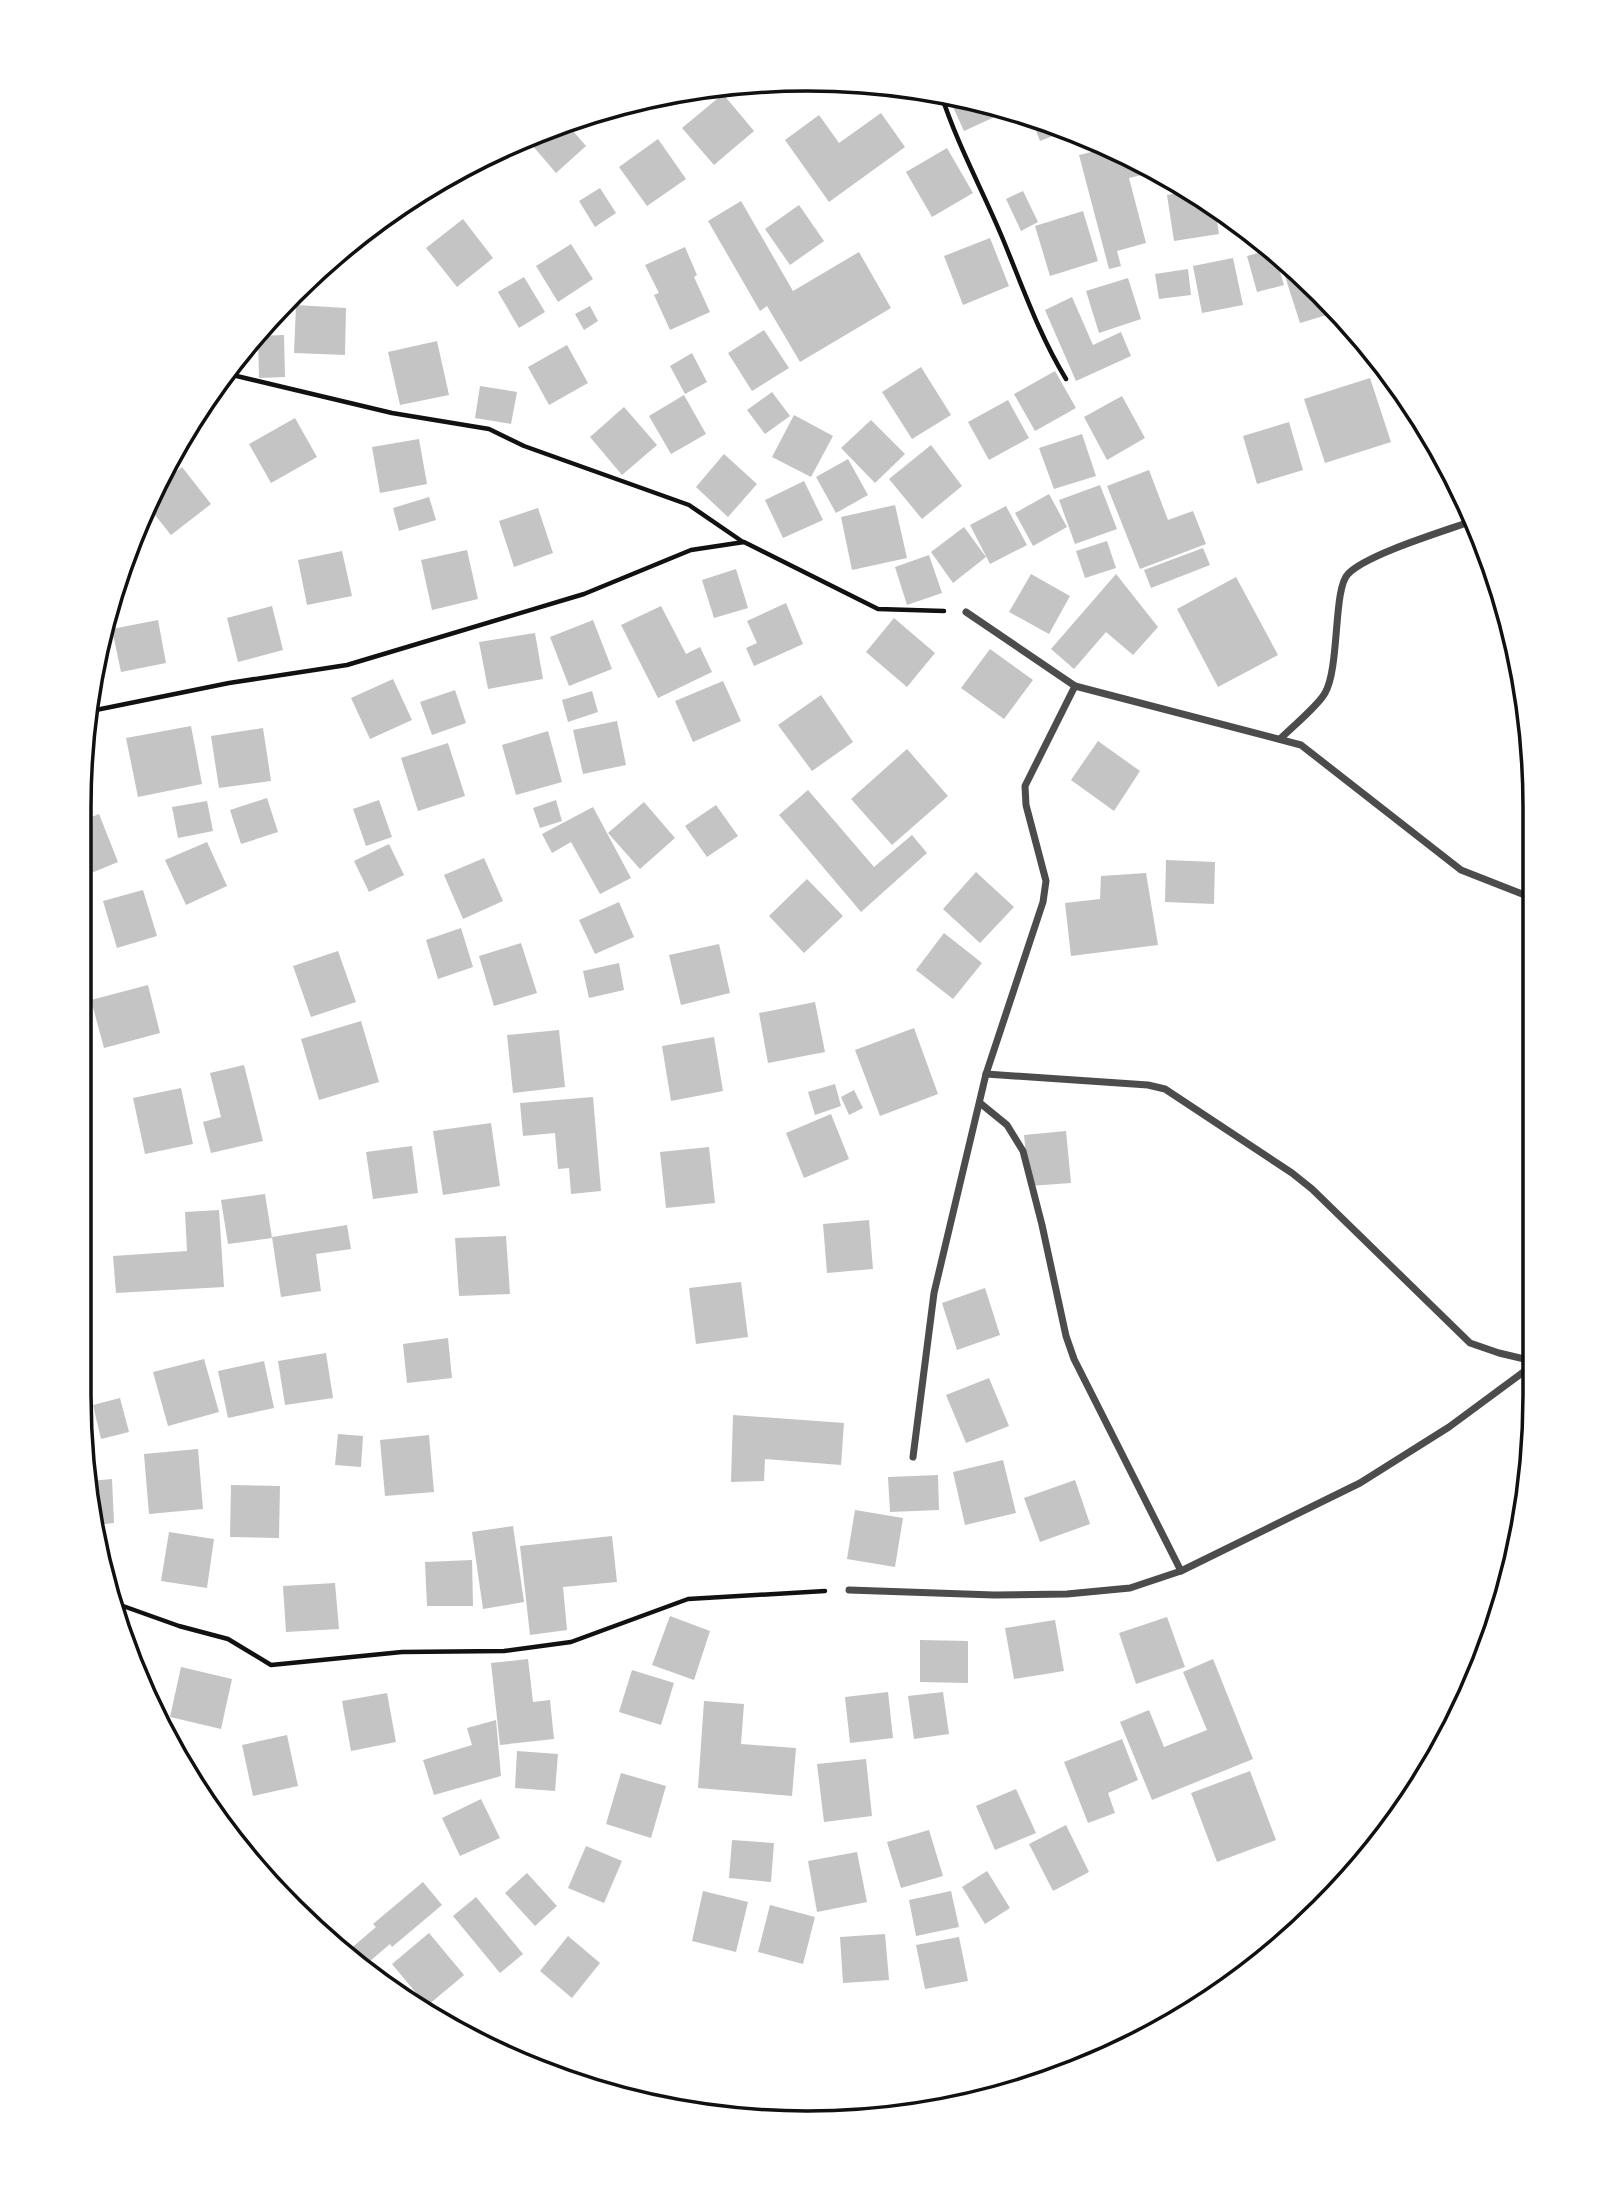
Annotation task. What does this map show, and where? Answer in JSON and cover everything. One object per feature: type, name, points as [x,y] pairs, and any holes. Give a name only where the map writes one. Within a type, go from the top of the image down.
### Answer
[{"type":"street","points":[[1280,739],[1325,694],[1333,671],[1345,576],[1362,562],[1464,524]]},
{"type":"street","points":[[967,612],[1075,686],[1301,745],[1461,870],[1523,894]]},
{"type":"street","points":[[913,1457],[934,1293],[986,1074],[1043,902],[1046,881],[1026,805],[1025,786],[1075,686]]},
{"type":"street","points":[[986,1074],[1165,1088],[1312,1189],[1470,1343],[1523,1360]]},
{"type":"street","points":[[980,1103],[1007,1125],[1023,1151],[1066,1336],[1074,1359],[1181,1571]]},
{"type":"street","points":[[849,1590],[994,1595],[1068,1594],[1130,1588],[1181,1571],[1360,1483],[1449,1427],[1523,1371]]},
{"type":"path","points":[[944,105],[953,131],[1001,234],[1052,356],[1066,379]]},
{"type":"path","points":[[236,376],[392,413],[489,429],[524,446],[690,505],[744,542],[878,609],[967,612]]},
{"type":"path","points":[[98,710],[229,683],[347,665],[584,594],[691,551],[744,542]]},
{"type":"path","points":[[123,1606],[179,1626],[228,1639],[271,1665],[402,1652],[505,1651],[571,1642],[688,1599],[849,1590]]},
{"type":"building","points":[[720,96],[725,96],[754,131],[714,165],[682,128]]},
{"type":"building","points":[[953,106],[996,116],[964,131]]},
{"type":"building","points":[[881,113],[905,147],[829,202],[785,140],[819,115],[839,143]]},
{"type":"building","points":[[1035,128],[1054,136],[1040,141]]},
{"type":"building","points":[[573,131],[586,146],[556,173],[533,146]]},
{"type":"building","points":[[658,139],[686,179],[647,206],[619,167]]},
{"type":"building","points":[[947,148],[973,193],[932,217],[906,172]]},
{"type":"building","points":[[1093,152],[1142,175],[1129,178],[1146,243],[1117,251],[1121,266],[1109,269],[1079,155]]},
{"type":"building","points":[[600,188],[616,213],[595,227],[579,201]]},
{"type":"building","points":[[1023,191],[1038,222],[1021,231],[1006,199]]},
{"type":"building","points":[[1176,194],[1217,220],[1219,234],[1174,241],[1167,195]]},
{"type":"building","points":[[741,201],[793,291],[859,252],[891,308],[800,362],[767,306],[760,311],[708,221]]},
{"type":"building","points":[[799,205],[824,241],[790,265],[765,229]]},
{"type":"building","points":[[1083,211],[1098,261],[1050,276],[1035,226]]},
{"type":"building","points":[[463,219],[493,258],[457,287],[426,248]]},
{"type":"building","points":[[990,238],[1009,286],[963,305],[944,256]]},
{"type":"building","points":[[571,244],[593,279],[558,302],[536,266]]},
{"type":"building","points":[[685,247],[697,275],[694,277],[710,312],[670,330],[654,295],[659,293],[645,265]]},
{"type":"building","points":[[1259,253],[1279,269],[1284,285],[1257,292],[1247,256]]},
{"type":"building","points":[[1233,258],[1243,305],[1202,313],[1193,266]]},
{"type":"building","points":[[1188,269],[1191,295],[1159,299],[1155,274]]},
{"type":"building","points":[[1284,274],[1326,315],[1300,323]]},
{"type":"building","points":[[524,277],[545,312],[519,328],[498,292]]},
{"type":"building","points":[[1128,278],[1141,319],[1099,333],[1086,291]]},
{"type":"building","points":[[1072,297],[1093,345],[1121,332],[1131,356],[1076,381],[1045,310]]},
{"type":"building","points":[[297,305],[346,308],[345,355],[294,353]]},
{"type":"building","points":[[590,306],[598,321],[584,330],[575,314]]},
{"type":"building","points":[[764,330],[789,368],[752,391],[728,353]]},
{"type":"building","points":[[284,335],[285,377],[259,378],[258,348],[269,336]]},
{"type":"building","points":[[437,341],[449,395],[400,405],[388,352]]},
{"type":"building","points":[[567,345],[588,383],[549,405],[528,367]]},
{"type":"building","points":[[692,353],[707,382],[685,394],[670,366]]},
{"type":"building","points":[[921,367],[951,415],[912,439],[882,392]]},
{"type":"building","points":[[1055,371],[1076,408],[1035,431],[1014,394]]},
{"type":"building","points":[[1370,378],[1391,442],[1325,463],[1304,399]]},
{"type":"building","points":[[480,386],[517,392],[511,424],[475,418]]},
{"type":"building","points":[[772,392],[790,416],[765,434],[747,410]]},
{"type":"building","points":[[684,395],[706,434],[671,454],[649,416]]},
{"type":"building","points":[[1122,396],[1145,438],[1107,460],[1084,417]]},
{"type":"building","points":[[1008,400],[1029,438],[989,460],[968,422]]},
{"type":"building","points":[[624,407],[657,445],[622,475],[590,437]]},
{"type":"building","points":[[794,415],[833,436],[811,477],[772,457]]},
{"type":"building","points":[[295,418],[317,457],[271,483],[249,444]]},
{"type":"building","points":[[871,420],[905,454],[875,483],[841,448]]},
{"type":"building","points":[[1289,422],[1303,470],[1257,484],[1243,436]]},
{"type":"building","points":[[1082,434],[1096,476],[1054,489],[1039,448]]},
{"type":"building","points":[[419,439],[427,484],[380,493],[372,447]]},
{"type":"building","points":[[931,445],[962,486],[922,519],[889,479]]},
{"type":"building","points":[[724,454],[757,484],[728,517],[696,487]]},
{"type":"building","points":[[848,459],[868,495],[836,513],[816,477]]},
{"type":"building","points":[[182,467],[211,504],[171,535],[154,514],[174,474]]},
{"type":"building","points":[[1149,470],[1168,520],[1193,511],[1206,544],[1140,569],[1107,486]]},
{"type":"building","points":[[804,481],[823,520],[783,538],[765,500]]},
{"type":"building","points":[[1100,485],[1117,529],[1075,544],[1059,500]]},
{"type":"building","points":[[1049,494],[1067,527],[1033,546],[1015,513]]},
{"type":"building","points":[[429,497],[436,520],[399,531],[393,508]]},
{"type":"building","points":[[895,505],[907,558],[852,570],[841,517]]},
{"type":"building","points":[[1006,506],[1027,545],[990,564],[970,525]]},
{"type":"building","points":[[538,508],[553,553],[514,567],[499,521]]},
{"type":"building","points":[[964,527],[986,557],[953,583],[931,552]]},
{"type":"building","points":[[1107,541],[1116,568],[1085,578],[1076,551]]},
{"type":"building","points":[[1203,548],[1210,565],[1151,588],[1144,570]]},
{"type":"building","points":[[467,550],[478,599],[432,610],[421,560]]},
{"type":"building","points":[[342,551],[352,596],[307,605],[298,560]]},
{"type":"building","points":[[929,555],[942,593],[907,605],[895,567]]},
{"type":"building","points":[[736,569],[748,608],[714,618],[702,580]]},
{"type":"building","points":[[1031,574],[1070,596],[1049,634],[1009,612]]},
{"type":"building","points":[[1116,574],[1158,627],[1133,655],[1106,632],[1074,669],[1051,649]]},
{"type":"building","points":[[1236,577],[1278,655],[1218,687],[1177,609]]},
{"type":"building","points":[[786,603],[803,644],[754,666],[746,648],[757,643],[747,621]]},
{"type":"building","points":[[272,606],[283,650],[238,662],[227,618]]},
{"type":"building","points":[[661,606],[686,654],[700,647],[712,672],[658,698],[621,625]]},
{"type":"building","points":[[894,618],[935,653],[907,687],[866,652]]},
{"type":"building","points":[[158,620],[166,663],[121,672],[114,629]]},
{"type":"building","points":[[593,620],[612,669],[569,686],[550,637]]},
{"type":"building","points":[[535,633],[543,679],[488,689],[479,642]]},
{"type":"building","points":[[990,649],[1033,680],[1004,719],[961,688]]},
{"type":"building","points":[[393,679],[412,720],[370,739],[351,698]]},
{"type":"building","points":[[723,681],[741,721],[693,742],[675,701]]},
{"type":"building","points":[[455,690],[466,723],[432,735],[420,702]]},
{"type":"building","points":[[592,691],[598,712],[568,722],[562,700]]},
{"type":"building","points":[[821,695],[853,742],[812,771],[778,725]]},
{"type":"building","points":[[617,721],[626,765],[583,774],[573,730]]},
{"type":"building","points":[[191,726],[202,784],[138,797],[126,738]]},
{"type":"building","points":[[263,728],[271,781],[219,788],[211,736]]},
{"type":"building","points":[[548,731],[562,782],[516,795],[502,745]]},
{"type":"building","points":[[1098,741],[1140,771],[1114,811],[1071,780]]},
{"type":"building","points":[[448,743],[465,796],[418,811],[401,758]]},
{"type":"building","points":[[907,749],[948,796],[892,845],[851,799]]},
{"type":"building","points":[[808,790],[874,867],[912,835],[927,853],[861,912],[779,815]]},
{"type":"building","points":[[267,798],[278,832],[241,844],[230,810]]},
{"type":"building","points":[[379,800],[392,837],[366,846],[353,809]]},
{"type":"building","points":[[556,800],[562,821],[540,828],[533,808]]},
{"type":"building","points":[[207,801],[213,831],[178,838],[172,807]]},
{"type":"building","points":[[644,802],[675,838],[640,869],[608,833]]},
{"type":"building","points":[[716,805],[738,836],[707,857],[685,826]]},
{"type":"building","points":[[593,807],[631,878],[600,894],[571,842],[552,853],[542,834]]},
{"type":"building","points":[[99,814],[118,862],[91,873],[91,817]]},
{"type":"building","points":[[207,842],[227,886],[186,905],[165,860]]},
{"type":"building","points":[[389,844],[404,875],[369,892],[354,861]]},
{"type":"building","points":[[484,858],[503,901],[463,919],[444,875]]},
{"type":"building","points":[[1166,860],[1215,862],[1214,904],[1165,902]]},
{"type":"building","points":[[976,872],[1014,907],[980,943],[943,909]]},
{"type":"building","points":[[1146,873],[1158,945],[1071,956],[1065,903],[1100,899],[1101,876]]},
{"type":"building","points":[[807,879],[843,916],[804,953],[769,916]]},
{"type":"building","points":[[143,890],[157,936],[117,948],[103,901]]},
{"type":"building","points":[[619,902],[634,937],[595,954],[579,920]]},
{"type":"building","points":[[461,928],[473,967],[438,979],[426,940]]},
{"type":"building","points":[[944,933],[982,963],[953,999],[916,970]]},
{"type":"building","points":[[521,943],[537,993],[494,1006],[479,956]]},
{"type":"building","points":[[719,944],[730,993],[681,1005],[669,955]]},
{"type":"building","points":[[338,951],[356,1002],[311,1017],[293,966]]},
{"type":"building","points":[[619,963],[624,990],[589,998],[583,971]]},
{"type":"building","points":[[148,985],[160,1033],[104,1048],[91,1000]]},
{"type":"building","points":[[815,1002],[825,1052],[768,1063],[759,1013]]},
{"type":"building","points":[[361,1021],[379,1082],[319,1100],[301,1039]]},
{"type":"building","points":[[914,1028],[938,1094],[880,1116],[855,1050]]},
{"type":"building","points":[[559,1030],[565,1087],[513,1093],[507,1035]]},
{"type":"building","points":[[714,1037],[723,1091],[671,1101],[662,1046]]},
{"type":"building","points":[[244,1065],[263,1141],[211,1153],[203,1122],[221,1117],[210,1073]]},
{"type":"building","points":[[835,1084],[841,1106],[815,1115],[808,1092]]},
{"type":"building","points":[[181,1088],[193,1144],[145,1154],[133,1098]]},
{"type":"building","points":[[854,1090],[863,1108],[849,1115],[841,1097]]},
{"type":"building","points":[[593,1097],[601,1191],[571,1194],[569,1168],[558,1169],[555,1133],[523,1136],[520,1103]]},
{"type":"building","points":[[831,1114],[849,1159],[804,1178],[786,1133]]},
{"type":"building","points":[[491,1123],[500,1186],[443,1195],[433,1131]]},
{"type":"building","points":[[1066,1131],[1071,1183],[1029,1186],[1024,1135]]},
{"type":"building","points":[[412,1146],[418,1193],[373,1199],[366,1152]]},
{"type":"building","points":[[709,1147],[715,1203],[666,1208],[660,1152]]},
{"type":"building","points":[[265,1194],[272,1238],[228,1244],[221,1200]]},
{"type":"building","points":[[219,1210],[224,1287],[116,1293],[113,1256],[187,1251],[185,1212]]},
{"type":"building","points":[[869,1220],[873,1269],[827,1273],[823,1224]]},
{"type":"building","points":[[347,1225],[351,1249],[316,1254],[321,1291],[281,1297],[272,1237]]},
{"type":"building","points":[[506,1236],[510,1294],[459,1296],[455,1238]]},
{"type":"building","points":[[741,1282],[748,1337],[696,1344],[689,1288]]},
{"type":"building","points":[[985,1288],[1000,1335],[957,1350],[942,1303]]},
{"type":"building","points":[[448,1338],[452,1378],[407,1383],[403,1344]]},
{"type":"building","points":[[326,1353],[333,1398],[285,1405],[278,1361]]},
{"type":"building","points":[[204,1359],[219,1412],[168,1426],[153,1372]]},
{"type":"building","points":[[264,1361],[274,1408],[228,1418],[218,1371]]},
{"type":"building","points":[[989,1378],[1009,1426],[966,1443],[946,1395]]},
{"type":"building","points":[[120,1398],[129,1432],[101,1439],[93,1405]]},
{"type":"building","points":[[733,1415],[844,1423],[841,1465],[765,1459],[764,1481],[731,1482]]},
{"type":"building","points":[[338,1434],[363,1436],[361,1467],[335,1465]]},
{"type":"building","points":[[429,1435],[434,1492],[385,1496],[380,1440]]},
{"type":"building","points":[[198,1449],[203,1509],[149,1514],[144,1454]]},
{"type":"building","points":[[1003,1460],[1016,1513],[965,1525],[953,1472]]},
{"type":"building","points":[[938,1475],[939,1510],[890,1512],[888,1477]]},
{"type":"building","points":[[112,1479],[114,1523],[103,1524],[96,1480]]},
{"type":"building","points":[[1075,1480],[1090,1524],[1040,1542],[1024,1498]]},
{"type":"building","points":[[231,1485],[280,1486],[279,1538],[230,1537]]},
{"type":"building","points":[[855,1510],[903,1518],[895,1567],[847,1559]]},
{"type":"building","points":[[513,1526],[524,1602],[483,1609],[472,1532]]},
{"type":"building","points":[[169,1532],[214,1539],[207,1588],[161,1581]]},
{"type":"building","points":[[612,1536],[617,1582],[563,1587],[567,1630],[530,1635],[520,1546]]},
{"type":"building","points":[[472,1560],[473,1606],[427,1606],[425,1562]]},
{"type":"building","points":[[335,1583],[339,1629],[286,1632],[283,1586]]},
{"type":"building","points":[[670,1616],[710,1631],[694,1680],[652,1665]]},
{"type":"building","points":[[1167,1617],[1185,1667],[1136,1684],[1119,1633]]},
{"type":"building","points":[[1055,1620],[1064,1671],[1014,1679],[1005,1628]]},
{"type":"building","points":[[920,1640],[968,1641],[968,1683],[920,1682]]},
{"type":"building","points":[[528,1659],[533,1702],[550,1700],[554,1739],[500,1745],[491,1663]]},
{"type":"building","points":[[1213,1659],[1253,1759],[1152,1800],[1120,1722],[1149,1710],[1164,1747],[1207,1730],[1183,1672]]},
{"type":"building","points":[[181,1667],[232,1679],[221,1729],[170,1717]]},
{"type":"building","points":[[632,1670],[674,1683],[661,1725],[619,1712]]},
{"type":"building","points":[[888,1692],[893,1738],[850,1743],[845,1697]]},
{"type":"building","points":[[943,1692],[949,1734],[914,1739],[908,1696]]},
{"type":"building","points":[[387,1693],[396,1742],[351,1751],[342,1701]]},
{"type":"building","points":[[704,1701],[744,1704],[741,1744],[796,1748],[792,1796],[698,1788]]},
{"type":"building","points":[[496,1720],[501,1776],[434,1795],[423,1760],[472,1745],[467,1728]]},
{"type":"building","points":[[287,1735],[298,1786],[253,1796],[242,1745]]},
{"type":"building","points":[[1122,1739],[1138,1780],[1108,1793],[1115,1813],[1088,1823],[1064,1762]]},
{"type":"building","points":[[517,1751],[558,1754],[555,1791],[515,1788]]},
{"type":"building","points":[[866,1759],[872,1816],[824,1822],[817,1764]]},
{"type":"building","points":[[1250,1771],[1276,1840],[1217,1862],[1191,1793]]},
{"type":"building","points":[[621,1773],[666,1786],[651,1838],[606,1824]]},
{"type":"building","points":[[1016,1789],[1036,1833],[995,1850],[976,1806]]},
{"type":"building","points":[[481,1799],[500,1838],[460,1856],[442,1818]]},
{"type":"building","points":[[1066,1825],[1089,1872],[1053,1891],[1029,1844]]},
{"type":"building","points":[[929,1830],[943,1876],[901,1888],[887,1842]]},
{"type":"building","points":[[732,1840],[774,1843],[771,1882],[729,1878]]},
{"type":"building","points":[[586,1846],[622,1861],[604,1903],[568,1888]]},
{"type":"building","points":[[857,1852],[867,1902],[817,1912],[808,1861]]},
{"type":"building","points":[[987,1871],[1010,1908],[985,1924],[962,1887]]},
{"type":"building","points":[[527,1873],[557,1906],[535,1926],[505,1893]]},
{"type":"building","points":[[423,1882],[442,1905],[392,1947],[390,1944],[369,1962],[352,1947],[376,1927],[373,1924]]},
{"type":"building","points":[[703,1891],[748,1902],[736,1952],[692,1941]]},
{"type":"building","points":[[951,1891],[959,1927],[916,1936],[909,1900]]},
{"type":"building","points":[[476,1897],[523,1954],[500,1973],[453,1916]]},
{"type":"building","points":[[770,1905],[815,1917],[803,1964],[758,1952]]},
{"type":"building","points":[[429,1933],[464,1975],[430,2003],[419,1996],[392,1964]]},
{"type":"building","points":[[885,1934],[889,1980],[843,1983],[840,1937]]},
{"type":"building","points":[[568,1936],[600,1963],[572,1998],[540,1971]]},
{"type":"building","points":[[959,1937],[968,1981],[925,1989],[916,1945]]}]
